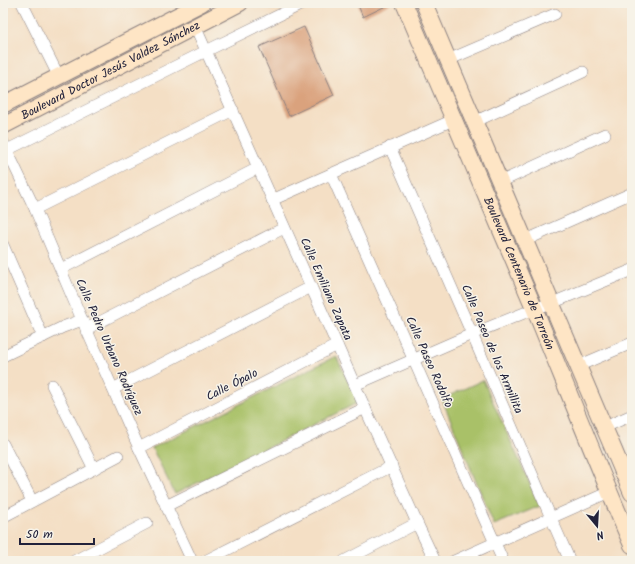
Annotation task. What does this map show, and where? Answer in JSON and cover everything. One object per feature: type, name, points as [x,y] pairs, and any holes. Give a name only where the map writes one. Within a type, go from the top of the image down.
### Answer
[{"type":"street","points":[[22,3],[59,77]]},
{"type":"street","name":"Boulevard Doctor Jesús Valdez Sánchez","points":[[3,105],[202,3]]},
{"type":"street","name":"Boulevard Doctor Jesús Valdez Sánchez","points":[[3,126],[240,3]]},
{"type":"street","points":[[5,146],[304,3]]},
{"type":"street","name":"Boulevard Centenario de Torreón","points":[[404,3],[453,120],[544,306],[578,366],[631,487]]},
{"type":"street","name":"Boulevard Centenario de Torreón","points":[[424,3],[526,240],[544,306],[609,492],[632,545]]},
{"type":"street","points":[[448,60],[555,14]]},
{"type":"street","name":"Calle Emiliano Zapata","points":[[195,26],[284,228],[435,561]]},
{"type":"street","points":[[474,122],[583,72]]},
{"type":"street","points":[[35,209],[233,110]]},
{"type":"street","points":[[272,200],[453,120]]},
{"type":"street","points":[[500,182],[605,134]]},
{"type":"street","name":"Calle Pedro Urbano Rodríguez","points":[[5,146],[35,209],[138,448],[192,561]]},
{"type":"street","name":"Calle Paseo de los Armillita","points":[[390,147],[570,561]]},
{"type":"street","points":[[61,269],[258,168]]},
{"type":"street","name":"Calle Paseo Rodolfo","points":[[331,174],[503,561]]},
{"type":"street","points":[[526,240],[632,193]]},
{"type":"street","points":[[3,356],[44,337],[84,324],[284,228]]},
{"type":"street","points":[[3,245],[44,337]]},
{"type":"street","points":[[355,386],[472,334],[632,270]]},
{"type":"street","points":[[113,389],[311,287]]},
{"type":"street","points":[[544,306],[593,418],[603,423],[632,415]]},
{"type":"street","points":[[578,366],[632,343]]},
{"type":"street","name":"Calle Ópalo","points":[[138,448],[337,345]]},
{"type":"street","points":[[52,385],[94,469]]},
{"type":"street","points":[[166,506],[365,408]]},
{"type":"street","points":[[3,444],[32,501]]},
{"type":"street","points":[[3,517],[118,456]]},
{"type":"street","points":[[205,561],[392,466]]},
{"type":"street","points":[[454,561],[609,492]]},
{"type":"street","points":[[74,561],[147,523]]},
{"type":"street","points":[[344,561],[417,523]]},
{"type":"green space","points":[[336,356],[359,402],[175,494],[152,448]]},
{"type":"green space","points":[[483,380],[540,506],[494,525],[442,399]]},
{"type":"building","points":[[357,3],[392,3],[363,17]]},
{"type":"building","points":[[304,27],[334,95],[289,116],[259,47]]}]
